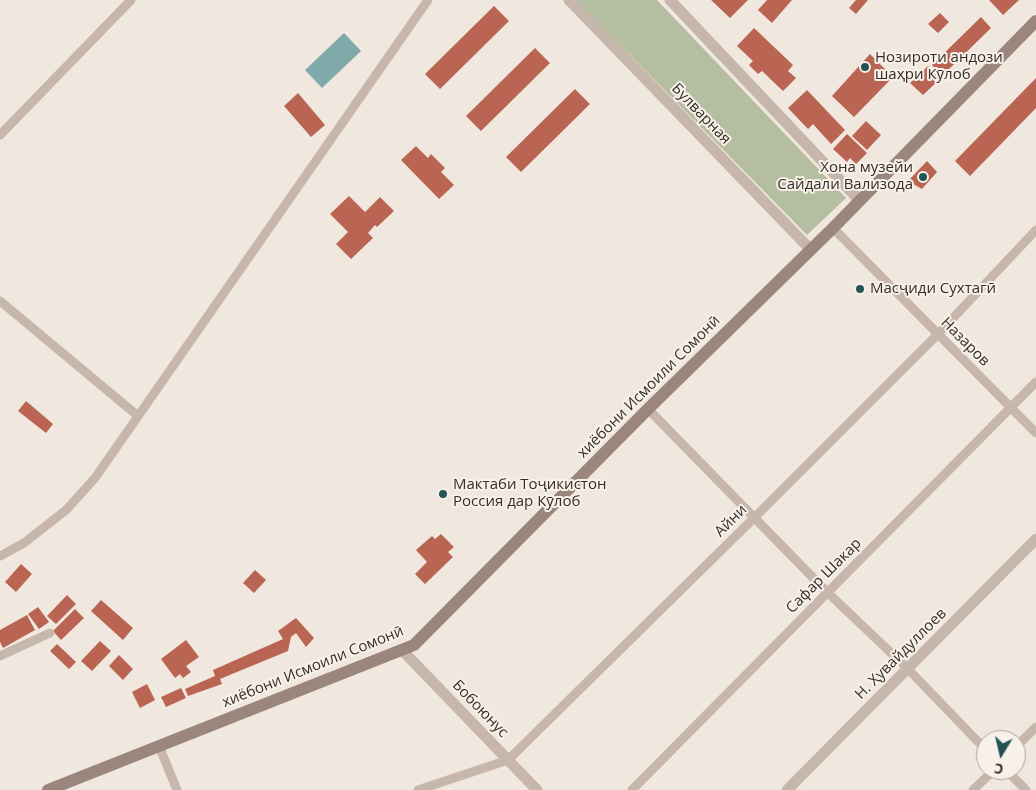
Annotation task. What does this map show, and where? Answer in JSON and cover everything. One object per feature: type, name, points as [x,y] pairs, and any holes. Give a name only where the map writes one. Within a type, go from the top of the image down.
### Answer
[{"type":"main road","name":"хиёбони Исмоили Сомонӣ","points":[[48,790],[414,645],[648,409],[860,201],[1036,21]]},
{"type":"street","points":[[0,135],[131,0]]},
{"type":"street","points":[[0,556],[24,543],[66,510],[95,478],[428,0]]},
{"type":"street","name":"Булварная","points":[[569,0],[811,250]]},
{"type":"street","points":[[670,0],[860,201]]},
{"type":"street","name":"Назаров","points":[[833,228],[1036,433]]},
{"type":"street","name":"Айни","points":[[418,790],[508,760],[938,334],[1036,230]]},
{"type":"street","points":[[0,301],[138,416]]},
{"type":"street","name":"Сафар Шакар","points":[[632,790],[1036,382]]},
{"type":"street","points":[[648,409],[827,592],[908,669],[976,740]]},
{"type":"street","name":"Н. Ҳувайдуллоев","points":[[786,790],[1036,539]]},
{"type":"street","points":[[0,656],[50,633]]},
{"type":"street","name":"Бобоюнус","points":[[402,650],[537,790]]},
{"type":"street","points":[[1026,737],[1036,727]]},
{"type":"street","points":[[159,746],[177,790]]},
{"type":"street","points":[[973,790],[984,780]]},
{"type":"street","points":[[1016,780],[1026,790]]},
{"type":"green space","points":[[576,0],[657,0],[846,198],[807,235]]},
{"type":"water","points":[[344,33],[361,51],[322,88],[305,70]]},
{"type":"building","points":[[711,0],[748,0],[730,18]]},
{"type":"building","points":[[767,0],[792,0],[772,23],[758,10]]},
{"type":"building","points":[[856,0],[868,0],[856,14],[849,8]]},
{"type":"building","points":[[989,0],[1019,0],[1003,15]]},
{"type":"building","points":[[494,6],[509,21],[440,89],[425,74]]},
{"type":"building","points":[[940,13],[949,22],[938,33],[928,24]]},
{"type":"building","points":[[981,17],[991,28],[942,76],[932,65]]},
{"type":"building","points":[[754,28],[793,65],[788,71],[796,78],[783,91],[762,71],[758,74],[749,65],[753,61],[737,46]]},
{"type":"building","points":[[535,48],[550,63],[481,131],[466,116]]},
{"type":"building","points":[[870,54],[893,77],[854,117],[832,96]]},
{"type":"building","points":[[928,66],[940,79],[923,95],[910,83]]},
{"type":"building","points":[[1036,78],[1036,108],[970,176],[955,161]]},
{"type":"building","points":[[575,89],[590,104],[521,172],[506,157]]},
{"type":"building","points":[[807,90],[845,130],[831,144],[813,124],[808,129],[788,108]]},
{"type":"building","points":[[298,93],[325,125],[311,137],[284,106]]},
{"type":"building","points":[[866,121],[881,135],[867,150],[852,136]]},
{"type":"building","points":[[847,134],[867,153],[856,164],[850,158],[847,162],[833,149]]},
{"type":"building","points":[[416,146],[428,158],[431,154],[445,168],[441,172],[454,185],[439,199],[401,160]]},
{"type":"building","name":"Хона музейи Сайдали Вализода","points":[[927,161],[937,172],[922,189],[908,181]]},
{"type":"building","points":[[349,196],[365,212],[380,197],[394,211],[377,227],[375,225],[368,233],[373,238],[351,259],[336,244],[348,232],[330,214]]},
{"type":"building","points":[[26,401],[53,424],[46,433],[18,411]]},
{"type":"building","points":[[441,534],[454,547],[448,552],[453,557],[425,584],[415,574],[427,562],[416,550],[432,536],[435,539]]},
{"type":"building","points":[[21,564],[32,574],[16,592],[5,582]]},
{"type":"building","points":[[255,570],[266,580],[254,593],[243,583]]},
{"type":"building","points":[[67,595],[76,604],[56,624],[47,616]]},
{"type":"building","points":[[101,600],[133,628],[123,640],[91,611]]},
{"type":"building","points":[[38,607],[49,622],[39,629],[28,614]]},
{"type":"building","points":[[75,609],[84,618],[61,640],[53,631]]},
{"type":"building","points":[[27,615],[35,630],[3,648],[0,642],[0,630]]},
{"type":"building","points":[[296,618],[314,638],[306,647],[296,633],[291,637],[288,651],[220,679],[222,684],[188,696],[185,689],[215,676],[213,670],[283,639],[278,631]]},
{"type":"building","points":[[186,640],[199,657],[186,666],[191,672],[183,678],[180,674],[175,678],[161,659]]},
{"type":"building","points":[[100,641],[111,651],[92,671],[81,661]]},
{"type":"building","points":[[57,644],[76,662],[69,669],[50,651]]},
{"type":"building","points":[[119,655],[133,669],[123,680],[109,666]]},
{"type":"building","points":[[147,684],[155,700],[140,708],[132,692]]},
{"type":"building","points":[[181,688],[186,698],[166,707],[161,697]]},
{"type":"place","name":"Нозироти андози шаҳри Кӯлоб","points":[[865,67]]},
{"type":"place","name":"Хона музейи Сайдали Вализода","points":[[923,177]]},
{"type":"place","name":"Масҷиди Сухтагӣ","points":[[860,289]]},
{"type":"place","name":"Мактаби Тоҷикистон Россия дар Кӯлоб","points":[[443,494]]}]
